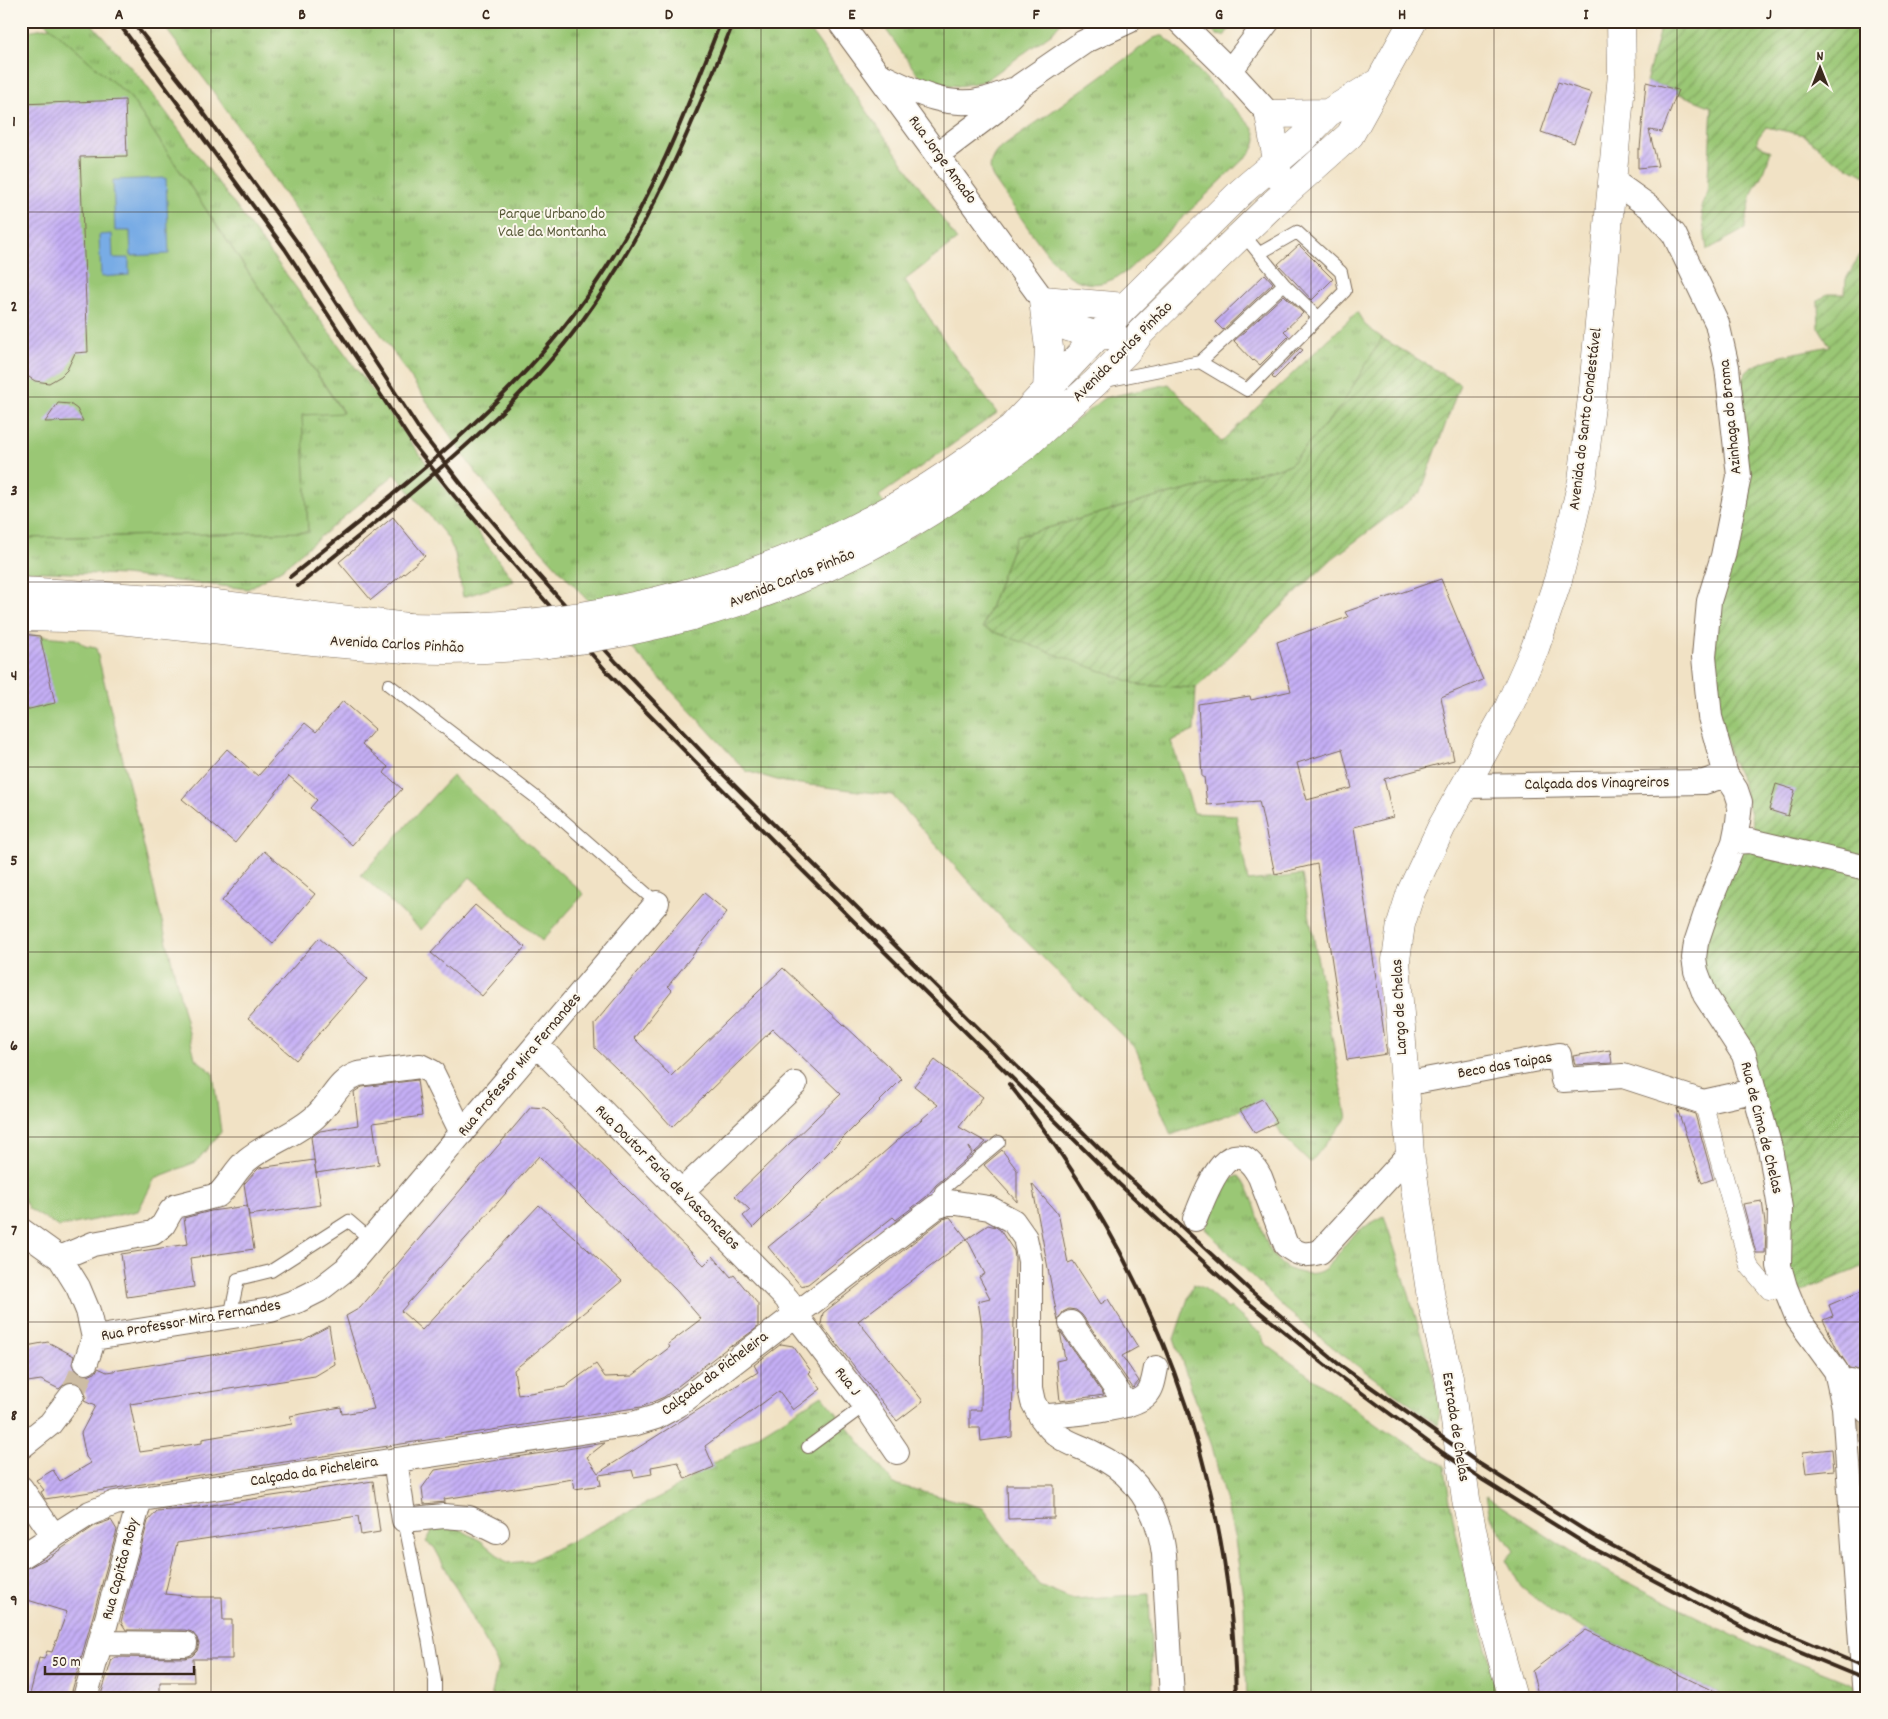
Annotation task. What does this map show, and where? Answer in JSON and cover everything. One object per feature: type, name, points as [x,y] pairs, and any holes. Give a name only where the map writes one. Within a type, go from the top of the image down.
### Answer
[{"type":"main road","name":"Avenida Carlos Pinhão","points":[[21,617],[110,619],[331,643],[406,638],[475,627],[524,624],[571,618],[666,600],[722,583],[804,553],[890,510],[948,474],[1018,437],[1095,383],[1126,352],[1141,332],[1252,243],[1274,203],[1350,135],[1414,21]]},
{"type":"main road","name":"Avenida do Santo Condestável","points":[[1466,786],[1508,709],[1535,648],[1558,580],[1583,472],[1613,181],[1622,74],[1621,21]]},
{"type":"main road","name":"Avenida Carlos Pinhão","points":[[1018,437],[1047,391],[1124,307],[1240,192],[1304,138],[1328,113],[1380,81]]},
{"type":"main road","points":[[1274,203],[1277,161],[1269,114],[1328,113]]},
{"type":"main road","points":[[1043,300],[1124,307]]},
{"type":"main road","points":[[1043,300],[1068,327],[1098,336],[1141,332]]},
{"type":"main road","points":[[1043,300],[1049,348],[1047,391]]},
{"type":"main road","name":"Avenida Carlos Pinhão","points":[[21,591],[191,601],[406,638]]},
{"type":"main road","name":"Largo de Chelas","points":[[1410,1154],[1396,960],[1401,924],[1418,874],[1441,828],[1466,786]]},
{"type":"main road","name":"Estrada de Chelas","points":[[1410,1154],[1431,1298],[1449,1378],[1466,1499],[1489,1613],[1513,1698]]},
{"type":"street","name":"Rua Jorge Amado","points":[[840,21],[1043,300]]},
{"type":"street","points":[[1084,42],[1097,21]]},
{"type":"street","points":[[938,154],[995,111],[1020,86],[1084,42],[1129,21]]},
{"type":"street","points":[[1179,21],[1230,71],[1269,114]]},
{"type":"street","points":[[1230,71],[1268,21]]},
{"type":"street","points":[[877,74],[923,95],[944,101],[986,99],[1020,86]]},
{"type":"street","name":"Azinhaga do Broma","points":[[1613,181],[1651,208],[1674,234],[1717,323],[1727,367],[1739,476],[1722,556],[1709,601],[1704,657],[1710,717],[1726,775]]},
{"type":"street","name":"Calçada dos Vinagreiros","points":[[1466,786],[1704,782],[1726,775]]},
{"type":"street","name":"Rua de Cima de Chelas","points":[[1726,775],[1736,790],[1740,802],[1738,822],[1734,842],[1703,920],[1696,942],[1694,958],[1696,971],[1706,995],[1744,1055],[1770,1148],[1780,1208],[1779,1266],[1785,1287],[1798,1319],[1836,1371],[1844,1407],[1861,1429],[1866,1698]]},
{"type":"street","points":[[1734,842],[1750,842],[1867,868]]},
{"type":"street","name":"Rua Professor Mira Fernandes","points":[[86,1362],[94,1338],[271,1310],[297,1301],[319,1290],[346,1269],[657,903]]},
{"type":"street","name":"Rua Doutor Faria de Vasconcelos","points":[[537,1045],[787,1299],[795,1314]]},
{"type":"street","name":"Beco das Taipas","points":[[1404,1084],[1559,1055],[1563,1080],[1622,1076],[1703,1102]]},
{"type":"street","points":[[60,1258],[93,1244],[153,1233],[163,1224],[176,1206],[218,1195],[238,1168],[248,1159],[307,1124],[326,1105],[341,1084],[349,1077],[358,1074],[420,1066],[427,1068],[436,1079],[462,1133]]},
{"type":"street","points":[[682,1192],[795,1084]]},
{"type":"street","points":[[1753,1091],[1703,1102],[1749,1266],[1769,1290],[1785,1287]]},
{"type":"street","points":[[1195,1219],[1220,1166],[1227,1159],[1242,1158],[1248,1160],[1255,1167],[1286,1245],[1302,1255],[1320,1252],[1326,1248],[1410,1154]]},
{"type":"street","name":"Calçada da Picheleira","points":[[21,1557],[98,1509],[115,1503],[632,1424],[656,1417],[678,1405],[936,1207],[950,1202],[989,1208],[1013,1221],[1025,1238],[1030,1261],[1030,1388],[1033,1402],[1050,1429],[1062,1440],[1100,1456],[1124,1472],[1142,1493],[1156,1517],[1162,1535],[1164,1554],[1172,1698]]},
{"type":"street","points":[[21,1230],[60,1258],[78,1287],[88,1311],[94,1338]]},
{"type":"street","name":"Rua J","points":[[795,1314],[865,1405],[897,1452]]},
{"type":"street","points":[[1072,1323],[1127,1405]]},
{"type":"street","points":[[1041,1417],[1095,1411],[1127,1405],[1142,1399],[1148,1394],[1156,1368]]},
{"type":"street","points":[[1851,1381],[1861,1429]]},
{"type":"street","points":[[21,1448],[50,1424],[72,1395]]},
{"type":"street","points":[[395,1460],[404,1520],[444,1516],[469,1518],[497,1532]]},
{"type":"street","points":[[21,1488],[54,1536]]},
{"type":"street","name":"Rua Capitão Roby","points":[[86,1698],[140,1499]]},
{"type":"street","points":[[100,1643],[185,1644]]},
{"type":"lane","points":[[1200,362],[1248,390],[1319,318],[1345,291],[1341,272],[1297,232],[1252,243],[1284,284],[1319,318]]},
{"type":"lane","points":[[1095,383],[1200,362],[1284,284]]},
{"type":"lane","name":"Rua Professor Mira Fernandes","points":[[389,685],[542,802],[657,903]]},
{"type":"lane","points":[[936,1207],[941,1191],[999,1142]]},
{"type":"lane","points":[[230,1317],[238,1279],[271,1271],[349,1221],[371,1240]]},
{"type":"lane","points":[[808,1447],[865,1405]]},
{"type":"lane","points":[[404,1520],[428,1638],[435,1681],[435,1698]]},
{"type":"green space","points":[[43,21],[89,21],[142,80],[514,581],[463,597],[455,554],[448,538],[395,474],[283,568],[248,589],[124,575],[21,571],[21,538],[308,532],[302,415],[343,412],[130,97]]},
{"type":"green space","name":"Parque Urbano do Vale da Montanha","points":[[160,21],[804,21],[957,240],[905,280],[949,348],[997,413],[879,496],[909,538],[1030,457],[1104,398],[1169,384],[1221,442],[1357,312],[1365,325],[1382,338],[1341,406],[1290,465],[1154,498],[1016,537],[983,627],[1140,685],[1196,688],[1194,731],[1171,741],[1194,813],[1236,815],[1248,881],[1302,875],[1347,1118],[1310,1163],[1282,1136],[1262,1099],[1236,1112],[1171,1135],[1136,1049],[991,907],[892,795],[784,782],[746,771],[513,520],[471,466],[208,84]]},
{"type":"green space","points":[[880,21],[1062,21],[1052,33],[985,81],[959,86],[937,84],[918,75]]},
{"type":"green space","points":[[1205,21],[1235,21],[1224,36],[1217,35]]},
{"type":"green space","points":[[1662,21],[1867,21],[1867,177],[1830,157],[1804,135],[1766,127],[1757,139],[1758,144],[1771,151],[1765,169],[1752,193],[1745,229],[1707,250],[1701,207],[1707,194],[1712,107],[1677,93],[1678,90],[1646,82]]},
{"type":"green space","points":[[50,27],[130,97],[343,413],[302,415],[308,532],[21,538],[21,32]]},
{"type":"green space","points":[[1163,36],[1172,43],[1251,126],[1256,136],[1255,145],[1251,152],[1127,271],[1110,280],[1096,284],[1083,282],[1071,277],[1060,268],[1040,245],[993,178],[990,167],[991,161],[997,151],[1154,38]]},
{"type":"green space","points":[[1867,243],[1867,859],[1756,834],[1742,781],[1730,757],[1720,719],[1716,685],[1715,617],[1742,379],[1750,369],[1766,361],[1788,354],[1830,346],[1819,328],[1818,301],[1827,294],[1845,294],[1846,279]]},
{"type":"green space","points":[[1382,338],[1460,384],[1421,492],[1333,558],[1196,688],[1140,685],[983,628],[1016,537],[1154,498],[1290,465],[1341,406]]},
{"type":"green space","points":[[21,634],[76,639],[85,646],[96,648],[195,1058],[213,1073],[221,1132],[196,1162],[155,1178],[138,1211],[59,1227],[29,1209],[21,1195]]},
{"type":"green space","points":[[452,776],[584,894],[542,941],[470,877],[421,930],[361,875]]},
{"type":"green space","points":[[1734,842],[1867,868],[1867,1265],[1795,1294],[1753,1091],[1696,971]]},
{"type":"green space","points":[[1239,1176],[1248,1188],[1263,1233],[1276,1259],[1287,1268],[1302,1273],[1315,1273],[1324,1269],[1353,1236],[1384,1216],[1410,1297],[1438,1396],[1438,1425],[1340,1353],[1283,1307],[1205,1229],[1227,1180]]},
{"type":"green space","points":[[1193,1284],[1204,1288],[1228,1309],[1230,1307],[1262,1335],[1264,1343],[1386,1431],[1445,1466],[1454,1525],[1461,1554],[1501,1698],[1247,1698],[1244,1604],[1235,1540],[1212,1446],[1174,1339]]},
{"type":"green space","points":[[822,1395],[894,1484],[983,1508],[1039,1585],[1073,1599],[1149,1594],[1153,1698],[491,1698],[498,1665],[434,1547],[426,1542],[434,1528],[450,1524],[481,1541],[507,1563],[531,1561],[667,1493]]},
{"type":"green space","points":[[1486,1496],[1582,1559],[1751,1644],[1857,1686],[1858,1698],[1728,1698],[1586,1630],[1551,1611],[1521,1587],[1506,1560],[1514,1551],[1490,1516]]},
{"type":"water","points":[[166,178],[169,254],[131,256],[130,231],[115,231],[113,180]]},
{"type":"water","points":[[112,234],[113,258],[129,258],[129,275],[101,277],[99,235]]},
{"type":"building","points":[[1558,82],[1592,93],[1574,143],[1541,132]]},
{"type":"building","points":[[1646,82],[1678,90],[1662,132],[1649,130],[1658,166],[1638,168],[1638,149],[1640,149]]},
{"type":"building","points":[[125,100],[127,156],[80,157],[88,352],[75,353],[67,370],[49,383],[35,381],[21,372],[21,104]]},
{"type":"building","points":[[1299,245],[1333,279],[1312,300],[1278,264]]},
{"type":"building","points":[[1265,274],[1273,283],[1223,330],[1215,322]]},
{"type":"building","points":[[1284,295],[1303,313],[1284,331],[1289,336],[1260,365],[1253,361],[1234,341]]},
{"type":"building","points":[[1300,348],[1303,350],[1274,379],[1272,377]]},
{"type":"building","points":[[58,403],[70,404],[77,409],[83,421],[45,422]]},
{"type":"building","points":[[393,517],[425,556],[371,600],[339,562]]},
{"type":"building","points":[[1441,579],[1483,680],[1441,697],[1454,760],[1384,779],[1393,817],[1354,827],[1387,1054],[1347,1060],[1317,864],[1275,874],[1259,801],[1207,805],[1204,777],[1202,777],[1198,704],[1250,696],[1251,700],[1291,691],[1277,642],[1348,617],[1345,612]],"holes":[[[1342,749],[1352,788],[1307,800],[1297,763]]]},
{"type":"building","points":[[21,634],[40,636],[55,703],[21,711]]},
{"type":"building","points":[[343,701],[375,729],[362,744],[388,767],[384,773],[402,789],[352,845],[310,808],[317,800],[289,776],[235,843],[182,799],[227,749],[258,776],[305,723],[316,732]]},
{"type":"building","points":[[1776,784],[1795,790],[1788,816],[1769,810]]},
{"type":"building","points":[[264,851],[315,894],[273,944],[222,901]]},
{"type":"building","points":[[704,893],[727,912],[668,986],[672,990],[634,1038],[671,1076],[783,968],[902,1079],[753,1228],[743,1216],[750,1210],[735,1196],[841,1094],[773,1029],[672,1127],[640,1091],[595,1048],[594,1024]]},
{"type":"building","points":[[475,905],[525,947],[482,996],[431,953]]},
{"type":"building","points":[[319,938],[367,979],[296,1060],[248,1019]]},
{"type":"building","points":[[1610,1050],[1612,1063],[1575,1065],[1573,1056]]},
{"type":"building","points":[[935,1060],[983,1097],[959,1127],[986,1142],[974,1153],[969,1147],[972,1154],[936,1185],[926,1197],[896,1220],[893,1217],[808,1284],[801,1286],[768,1247],[881,1155],[938,1105],[914,1086]]},
{"type":"building","points":[[417,1080],[422,1116],[373,1123],[379,1164],[316,1173],[311,1137],[320,1131],[358,1125],[354,1092],[362,1087]]},
{"type":"building","points":[[1262,1099],[1277,1122],[1255,1133],[1240,1110]]},
{"type":"building","points":[[531,1107],[545,1108],[704,1265],[713,1256],[731,1277],[734,1275],[758,1304],[758,1327],[731,1345],[664,1397],[641,1407],[45,1499],[41,1492],[44,1490],[36,1480],[53,1470],[60,1481],[91,1463],[86,1457],[81,1433],[95,1406],[84,1401],[86,1396],[84,1389],[81,1384],[74,1381],[66,1383],[59,1389],[41,1380],[21,1383],[21,1347],[48,1342],[74,1356],[72,1364],[75,1371],[81,1375],[88,1376],[95,1373],[98,1368],[107,1372],[303,1340],[329,1326],[335,1364],[315,1376],[130,1404],[140,1452],[202,1443],[202,1439],[292,1424],[290,1416],[341,1407],[342,1414],[374,1409],[346,1316],[360,1308]],"holes":[[[539,1156],[677,1291],[701,1319],[668,1344],[670,1347],[632,1376],[605,1377],[596,1364],[565,1387],[518,1395],[514,1370],[622,1281],[539,1205],[422,1330],[401,1311]]]},
{"type":"building","points":[[1677,1108],[1695,1114],[1713,1179],[1702,1183]]},
{"type":"building","points":[[1002,1150],[1017,1170],[1017,1202],[984,1165]]},
{"type":"building","points":[[314,1160],[321,1205],[249,1215],[244,1184],[259,1168]]},
{"type":"building","points":[[1032,1184],[1058,1212],[1068,1263],[1073,1261],[1101,1304],[1108,1299],[1138,1347],[1122,1356],[1139,1381],[1133,1388],[1082,1315],[1076,1310],[1069,1309],[1063,1312],[1058,1321]]},
{"type":"building","points":[[1762,1201],[1766,1231],[1765,1253],[1756,1253],[1743,1204]]},
{"type":"building","points":[[247,1206],[254,1249],[190,1258],[194,1287],[127,1297],[121,1254],[188,1244],[184,1218],[211,1211]]},
{"type":"building","points":[[950,1217],[967,1239],[858,1321],[923,1401],[897,1421],[821,1324],[823,1313],[943,1219]]},
{"type":"building","points":[[988,1225],[996,1227],[1014,1251],[1012,1437],[981,1441],[980,1428],[970,1428],[970,1410],[981,1410],[982,1328],[978,1301],[990,1298],[979,1277],[985,1274],[967,1239]]},
{"type":"building","points":[[1867,1289],[1867,1381],[1859,1370],[1849,1368],[1837,1349],[1823,1320],[1833,1316],[1829,1305]]},
{"type":"building","points":[[1060,1331],[1104,1395],[1060,1401],[1056,1361],[1065,1359]]},
{"type":"building","points":[[781,1344],[793,1346],[821,1389],[793,1410],[779,1391],[705,1446],[714,1467],[685,1479],[678,1462],[651,1467],[652,1474],[634,1477],[632,1470],[599,1475],[601,1485],[575,1489],[573,1479],[444,1499],[445,1502],[424,1504],[422,1488],[435,1470],[605,1443],[587,1457],[598,1473],[758,1372],[754,1365]]},
{"type":"building","points":[[1859,1422],[1867,1425],[1867,1445],[1860,1441]]},
{"type":"building","points":[[1832,1449],[1834,1470],[1806,1473],[1803,1452]]},
{"type":"building","points":[[373,1481],[380,1532],[361,1535],[358,1516],[177,1543],[165,1594],[222,1597],[223,1620],[232,1620],[232,1659],[193,1659],[194,1682],[160,1682],[160,1698],[100,1698],[112,1659],[116,1657],[185,1658],[192,1656],[197,1651],[199,1644],[192,1632],[185,1630],[126,1630],[121,1622],[148,1521],[157,1511],[185,1509]]},
{"type":"building","points":[[1007,1485],[1054,1485],[1054,1518],[1008,1519]]},
{"type":"building","points":[[111,1520],[117,1530],[70,1698],[29,1698],[39,1658],[44,1659],[47,1651],[52,1652],[67,1612],[21,1598],[21,1571],[48,1558],[96,1525]]},
{"type":"building","points":[[1586,1630],[1728,1698],[1539,1698],[1532,1671]]},
{"type":"tunnel","points":[[72,1395],[86,1362]]},
{"type":"tunnel","points":[[1858,1441],[1864,1421]]},
{"type":"railway","points":[[117,21],[285,249],[413,444],[455,497],[608,673],[795,863],[1119,1184],[1245,1300],[1335,1373],[1443,1453],[1483,1480],[1589,1546],[1755,1634],[1867,1680]]},
{"type":"railway","points":[[132,21],[187,90],[297,242],[421,432],[466,490],[532,568],[617,663],[724,775],[1127,1176],[1251,1291],[1341,1366],[1480,1464],[1594,1536],[1701,1593],[1760,1622],[1867,1668]]},
{"type":"railway","points":[[290,577],[373,511],[453,442],[492,406],[562,328],[594,286],[614,255],[650,191],[721,21]]},
{"type":"railway","points":[[298,586],[411,494],[485,428],[520,394],[582,321],[606,286],[648,214],[685,138],[734,21]]},
{"type":"railway","points":[[1009,1084],[1059,1151],[1103,1222],[1142,1295],[1174,1372],[1200,1450],[1219,1531],[1231,1614],[1236,1698]]}]
